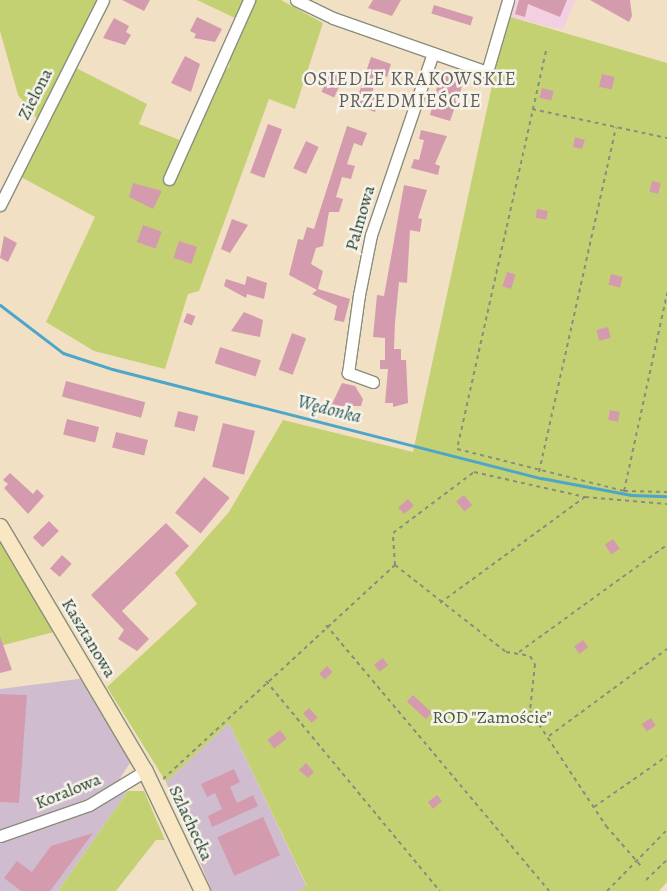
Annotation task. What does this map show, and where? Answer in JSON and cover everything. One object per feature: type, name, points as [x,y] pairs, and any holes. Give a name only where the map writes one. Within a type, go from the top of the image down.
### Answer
[{"type":"street","name":"Zielona","points":[[0,205],[103,0]]},
{"type":"street","points":[[169,179],[249,0]]},
{"type":"street","points":[[296,0],[487,72],[508,0]]},
{"type":"street","name":"Palmowa","points":[[373,382],[348,373],[359,295],[371,235],[433,53]]},
{"type":"street","name":"Kasztanowa","points":[[0,526],[145,770]]},
{"type":"street","name":"Szlachecka","points":[[145,770],[202,891]]},
{"type":"street","name":"Koralowa","points":[[0,836],[89,805],[145,770]]},
{"type":"path","points":[[546,50],[457,449],[539,472],[624,491],[667,492]]},
{"type":"path","points":[[532,109],[667,138]]},
{"type":"path","points":[[539,472],[616,127]]},
{"type":"path","points":[[624,491],[667,292]]},
{"type":"path","points":[[641,866],[594,807],[549,736],[530,711],[536,664],[519,652],[506,652],[440,603],[395,565],[393,533],[474,472],[585,497],[667,504]]},
{"type":"path","points":[[440,603],[585,497]]},
{"type":"path","points":[[519,652],[667,545]]},
{"type":"path","points":[[154,788],[326,625],[395,565]]},
{"type":"path","points":[[326,625],[549,891]]},
{"type":"path","points":[[549,736],[667,649]]},
{"type":"path","points":[[266,681],[440,891]]},
{"type":"path","points":[[594,807],[667,756]]},
{"type":"path","points":[[607,891],[635,858],[667,830]]},
{"type":"path","points":[[646,880],[667,860]]},
{"type":"shaded area","points":[[511,0],[575,0],[563,30],[507,16]]},
{"type":"shaded area","points":[[86,678],[128,750],[130,763],[117,783],[73,806],[0,830],[0,689]]},
{"type":"shaded area","points":[[229,723],[307,887],[298,891],[212,891],[166,782]]},
{"type":"shaded area","points":[[128,791],[58,891],[0,891],[0,843],[71,818]]},
{"type":"green space","points":[[0,0],[98,0],[37,119],[18,95],[0,31]]},
{"type":"green space","points":[[197,0],[244,0],[235,18]]},
{"type":"green space","points":[[254,0],[281,0],[323,23],[295,109],[269,99],[199,291],[188,294],[165,369],[94,351],[46,322],[95,217],[21,177],[76,68],[147,104],[139,124],[190,144],[221,73],[229,67],[234,37]]},
{"type":"green space","name":"ROD \"Zamoście\"","points":[[507,16],[667,63],[667,882],[659,891],[298,891],[307,886],[229,723],[166,782],[107,687],[197,604],[175,573],[229,512],[283,420],[413,452]]},
{"type":"green space","points":[[0,538],[58,631],[0,646]]},
{"type":"green space","points":[[128,791],[144,791],[165,840],[156,840],[116,891],[58,891]]},
{"type":"building","points":[[122,0],[150,0],[144,11]]},
{"type":"building","points":[[373,0],[401,0],[392,16],[368,8]]},
{"type":"building","points":[[519,0],[567,0],[560,17],[528,4],[525,17],[515,14]]},
{"type":"building","points":[[590,0],[630,0],[632,16],[629,22]]},
{"type":"building","points":[[434,5],[473,17],[471,26],[431,14]]},
{"type":"building","points":[[197,17],[222,29],[215,42],[194,38],[196,34],[190,31]]},
{"type":"building","points":[[114,18],[129,26],[126,32],[131,35],[125,45],[103,38]]},
{"type":"building","points":[[185,56],[200,64],[191,92],[171,83]]},
{"type":"building","points":[[371,57],[391,64],[387,77],[378,74],[371,96],[379,99],[375,112],[355,105]]},
{"type":"building","points":[[332,69],[345,75],[334,98],[321,92]]},
{"type":"building","points":[[602,74],[615,77],[612,90],[599,87]]},
{"type":"building","points":[[440,75],[465,78],[450,121],[430,115]]},
{"type":"building","points":[[542,88],[554,91],[551,101],[540,98]]},
{"type":"building","points":[[268,124],[282,129],[264,178],[250,173]]},
{"type":"building","points":[[347,126],[367,133],[362,146],[354,143],[347,164],[355,166],[351,179],[342,177],[336,197],[343,199],[339,212],[329,212],[323,246],[316,248],[311,264],[323,271],[318,289],[350,299],[344,322],[334,320],[337,306],[312,294],[317,290],[289,275],[298,239],[303,240],[307,227],[314,229]]},
{"type":"building","points":[[421,130],[447,136],[435,164],[440,166],[438,175],[411,168],[414,159],[419,160],[424,140],[419,139]]},
{"type":"building","points":[[575,137],[585,140],[582,149],[573,147]]},
{"type":"building","points":[[306,141],[319,147],[306,174],[293,168]]},
{"type":"building","points":[[652,181],[661,183],[658,194],[650,192]]},
{"type":"building","points":[[133,183],[162,191],[153,209],[129,197]]},
{"type":"building","points":[[404,185],[427,190],[418,218],[422,219],[420,232],[410,230],[407,283],[399,282],[395,323],[394,349],[401,349],[401,360],[406,360],[408,403],[393,407],[393,403],[385,403],[388,369],[380,369],[380,360],[385,360],[385,338],[373,337],[377,295],[384,296]]},
{"type":"building","points":[[537,209],[548,211],[546,220],[535,218]]},
{"type":"building","points":[[232,219],[248,225],[230,253],[221,249]]},
{"type":"building","points":[[143,225],[162,232],[156,249],[137,242]]},
{"type":"building","points":[[4,236],[17,243],[8,262],[0,258]]},
{"type":"building","points":[[179,241],[197,247],[192,264],[173,258]]},
{"type":"building","points":[[507,272],[516,275],[511,289],[502,286]]},
{"type":"building","points":[[611,274],[623,277],[620,288],[608,285]]},
{"type":"building","points":[[247,276],[267,283],[264,299],[247,294],[246,298],[224,286],[226,279],[245,285]]},
{"type":"building","points":[[244,312],[263,320],[260,337],[231,331]]},
{"type":"building","points":[[187,313],[195,316],[192,326],[183,322]]},
{"type":"building","points":[[608,327],[611,338],[599,341],[596,330]]},
{"type":"building","points":[[292,333],[306,338],[293,375],[279,370]]},
{"type":"building","points":[[220,347],[261,360],[256,376],[215,363]]},
{"type":"building","points":[[66,381],[145,402],[141,418],[62,396]]},
{"type":"building","points":[[342,383],[355,386],[363,399],[361,406],[331,406]]},
{"type":"building","points":[[610,410],[620,412],[618,422],[608,420]]},
{"type":"building","points":[[178,411],[198,416],[195,432],[174,427]]},
{"type":"building","points":[[67,419],[99,427],[95,443],[63,435]]},
{"type":"building","points":[[223,423],[255,431],[244,475],[212,467]]},
{"type":"building","points":[[116,432],[148,440],[144,456],[112,448]]},
{"type":"building","points":[[10,473],[33,494],[37,489],[44,496],[28,514],[4,488],[8,484],[3,480]]},
{"type":"building","points":[[204,477],[230,498],[201,534],[175,513]]},
{"type":"building","points":[[464,495],[472,505],[464,511],[456,501]]},
{"type":"building","points":[[408,499],[414,506],[404,514],[398,508]]},
{"type":"building","points":[[49,521],[59,531],[43,547],[33,537]]},
{"type":"building","points":[[166,523],[189,546],[122,611],[149,639],[137,651],[118,639],[124,630],[91,595]]},
{"type":"building","points":[[613,539],[620,549],[612,555],[605,545]]},
{"type":"building","points":[[62,555],[72,564],[60,577],[50,568]]},
{"type":"building","points":[[0,636],[12,670],[0,673]]},
{"type":"building","points":[[583,640],[588,647],[579,654],[574,646]]},
{"type":"building","points":[[383,658],[388,665],[379,672],[374,664]]},
{"type":"building","points":[[327,666],[333,672],[325,679],[319,674]]},
{"type":"building","points":[[0,694],[27,695],[19,803],[0,802]]},
{"type":"building","points":[[413,695],[432,713],[426,719],[407,702]]},
{"type":"building","points":[[309,708],[318,718],[312,723],[303,713]]},
{"type":"building","points":[[651,718],[656,726],[646,731],[642,724]]},
{"type":"building","points":[[280,730],[287,739],[274,749],[267,740]]},
{"type":"building","points":[[306,763],[314,772],[308,778],[299,770]]},
{"type":"building","points":[[234,769],[240,782],[230,787],[237,803],[253,795],[258,806],[212,827],[208,816],[222,809],[215,793],[207,797],[201,784]]},
{"type":"building","points":[[437,795],[442,801],[433,809],[428,802]]},
{"type":"building","points":[[263,817],[280,855],[234,876],[217,837]]},
{"type":"building","points":[[93,833],[50,891],[21,891],[4,878],[17,861],[32,872],[51,846]]},
{"type":"waterway","name":"Wędonka","points":[[0,305],[63,353],[112,369],[541,478],[631,495],[667,496]]},
{"type":"district","name":"OSIEDLE KRAKOWSKIE PRZEDMIEŚCIE","points":[[410,91]]}]
